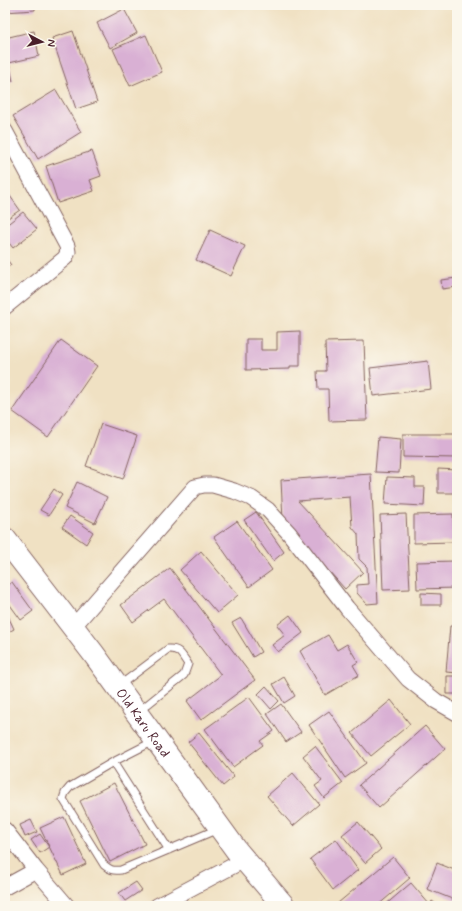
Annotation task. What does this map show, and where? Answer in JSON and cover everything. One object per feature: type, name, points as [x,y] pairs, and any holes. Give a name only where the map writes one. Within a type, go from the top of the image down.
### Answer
[{"type":"main road","name":"Old Karu Road","points":[[5,539],[137,713],[244,860],[284,906]]},
{"type":"street","points":[[5,131],[67,246],[68,252],[65,258],[5,307]]},
{"type":"street","points":[[72,627],[195,487],[213,485],[251,498],[268,510],[289,533],[347,608],[408,679],[436,701],[457,713]]},
{"type":"street","points":[[5,830],[36,870],[67,906]]},
{"type":"street","points":[[157,906],[244,860]]},
{"type":"street","points":[[5,887],[36,870]]},
{"type":"lane","points":[[117,687],[168,650],[178,650],[188,664],[184,674],[137,713]]},
{"type":"lane","points":[[156,740],[113,762],[70,787],[65,793],[63,798],[104,865],[113,871],[120,870],[220,828]]},
{"type":"lane","points":[[113,762],[169,850]]},
{"type":"building","points":[[5,5],[35,5],[35,10],[5,12]]},
{"type":"building","points":[[124,9],[137,33],[110,48],[97,23]]},
{"type":"building","points":[[34,31],[39,56],[9,63],[13,81],[5,83],[5,38]]},
{"type":"building","points":[[73,31],[97,102],[76,109],[52,38]]},
{"type":"building","points":[[146,35],[162,72],[130,86],[113,49]]},
{"type":"building","points":[[56,90],[81,132],[38,159],[13,116]]},
{"type":"building","points":[[92,151],[101,176],[90,180],[94,191],[58,203],[46,166]]},
{"type":"building","points":[[5,189],[20,210],[5,220]]},
{"type":"building","points":[[23,212],[37,229],[13,248],[5,238],[5,226]]},
{"type":"building","points":[[210,230],[245,246],[231,276],[196,260]]},
{"type":"building","points":[[5,257],[11,265],[5,269]]},
{"type":"building","points":[[457,278],[457,287],[442,289],[441,280]]},
{"type":"building","points":[[300,331],[300,366],[290,366],[290,369],[246,370],[246,339],[261,339],[261,350],[277,350],[277,332]]},
{"type":"building","points":[[61,340],[97,366],[48,437],[12,411]]},
{"type":"building","points":[[364,341],[367,420],[329,421],[328,389],[318,389],[317,371],[326,371],[325,342]]},
{"type":"building","points":[[428,361],[431,389],[373,396],[370,368]]},
{"type":"building","points":[[101,424],[137,436],[123,479],[86,466]]},
{"type":"building","points":[[403,434],[457,434],[457,458],[403,457]]},
{"type":"building","points":[[378,437],[401,439],[399,473],[375,472]]},
{"type":"building","points":[[438,469],[457,470],[457,493],[438,493]]},
{"type":"building","points":[[371,474],[378,603],[367,604],[357,593],[357,585],[368,584],[367,567],[359,559],[358,534],[352,527],[350,497],[298,501],[363,572],[345,589],[283,520],[281,480]]},
{"type":"building","points":[[387,477],[415,478],[415,487],[425,487],[424,506],[385,504]]},
{"type":"building","points":[[77,482],[107,497],[95,523],[65,508]]},
{"type":"building","points":[[54,489],[62,495],[49,515],[40,510]]},
{"type":"building","points":[[256,512],[284,552],[273,561],[244,520]]},
{"type":"building","points":[[406,514],[410,589],[383,590],[380,515]]},
{"type":"building","points":[[453,514],[454,542],[414,543],[414,515]]},
{"type":"building","points":[[70,516],[93,532],[86,544],[62,527]]},
{"type":"building","points":[[237,521],[272,570],[249,587],[214,537]]},
{"type":"building","points":[[201,551],[238,595],[217,613],[180,570]]},
{"type":"building","points":[[455,561],[456,588],[417,589],[416,562]]},
{"type":"building","points":[[170,568],[255,680],[201,720],[187,701],[221,675],[164,599],[133,622],[121,605]]},
{"type":"building","points":[[12,582],[33,611],[21,620],[5,598],[5,587]]},
{"type":"building","points":[[421,593],[441,594],[441,605],[421,605]]},
{"type":"building","points":[[290,615],[303,633],[278,652],[272,645],[285,635],[277,625]]},
{"type":"building","points":[[8,616],[14,629],[5,634],[5,618]]},
{"type":"building","points":[[241,618],[261,652],[253,657],[232,623]]},
{"type":"building","points":[[450,626],[457,626],[457,673],[446,672]]},
{"type":"building","points":[[328,635],[337,650],[347,644],[358,662],[353,665],[359,675],[325,695],[300,651]]},
{"type":"building","points":[[447,676],[457,676],[457,694],[447,694]]},
{"type":"building","points":[[284,677],[295,696],[284,703],[273,684]]},
{"type":"building","points":[[266,686],[279,701],[271,709],[258,694]]},
{"type":"building","points":[[249,697],[274,731],[260,741],[263,745],[233,767],[205,729]]},
{"type":"building","points":[[391,700],[410,724],[371,756],[352,733]]},
{"type":"building","points":[[281,704],[301,732],[286,742],[267,714]]},
{"type":"building","points":[[329,711],[366,763],[345,778],[309,725]]},
{"type":"building","points":[[425,726],[445,749],[379,808],[359,785]]},
{"type":"building","points":[[199,733],[234,777],[223,786],[188,742]]},
{"type":"building","points":[[315,746],[343,783],[324,798],[315,786],[322,781],[303,756]]},
{"type":"building","points":[[293,773],[319,804],[293,826],[267,796]]},
{"type":"building","points":[[114,783],[145,844],[110,862],[80,801]]},
{"type":"building","points":[[64,817],[86,864],[63,875],[40,828]]},
{"type":"building","points":[[31,820],[37,832],[25,837],[20,825]]},
{"type":"building","points":[[358,822],[381,849],[365,863],[342,835]]},
{"type":"building","points":[[40,834],[49,847],[40,853],[31,840]]},
{"type":"building","points":[[336,839],[358,870],[333,890],[310,859]]},
{"type":"building","points":[[393,857],[410,878],[377,906],[340,906],[338,903]]},
{"type":"building","points":[[437,863],[457,871],[457,901],[427,889]]},
{"type":"building","points":[[136,882],[142,890],[125,901],[119,893]]},
{"type":"building","points":[[411,883],[430,905],[384,906]]},
{"type":"building","points":[[432,901],[439,906],[429,906]]}]
